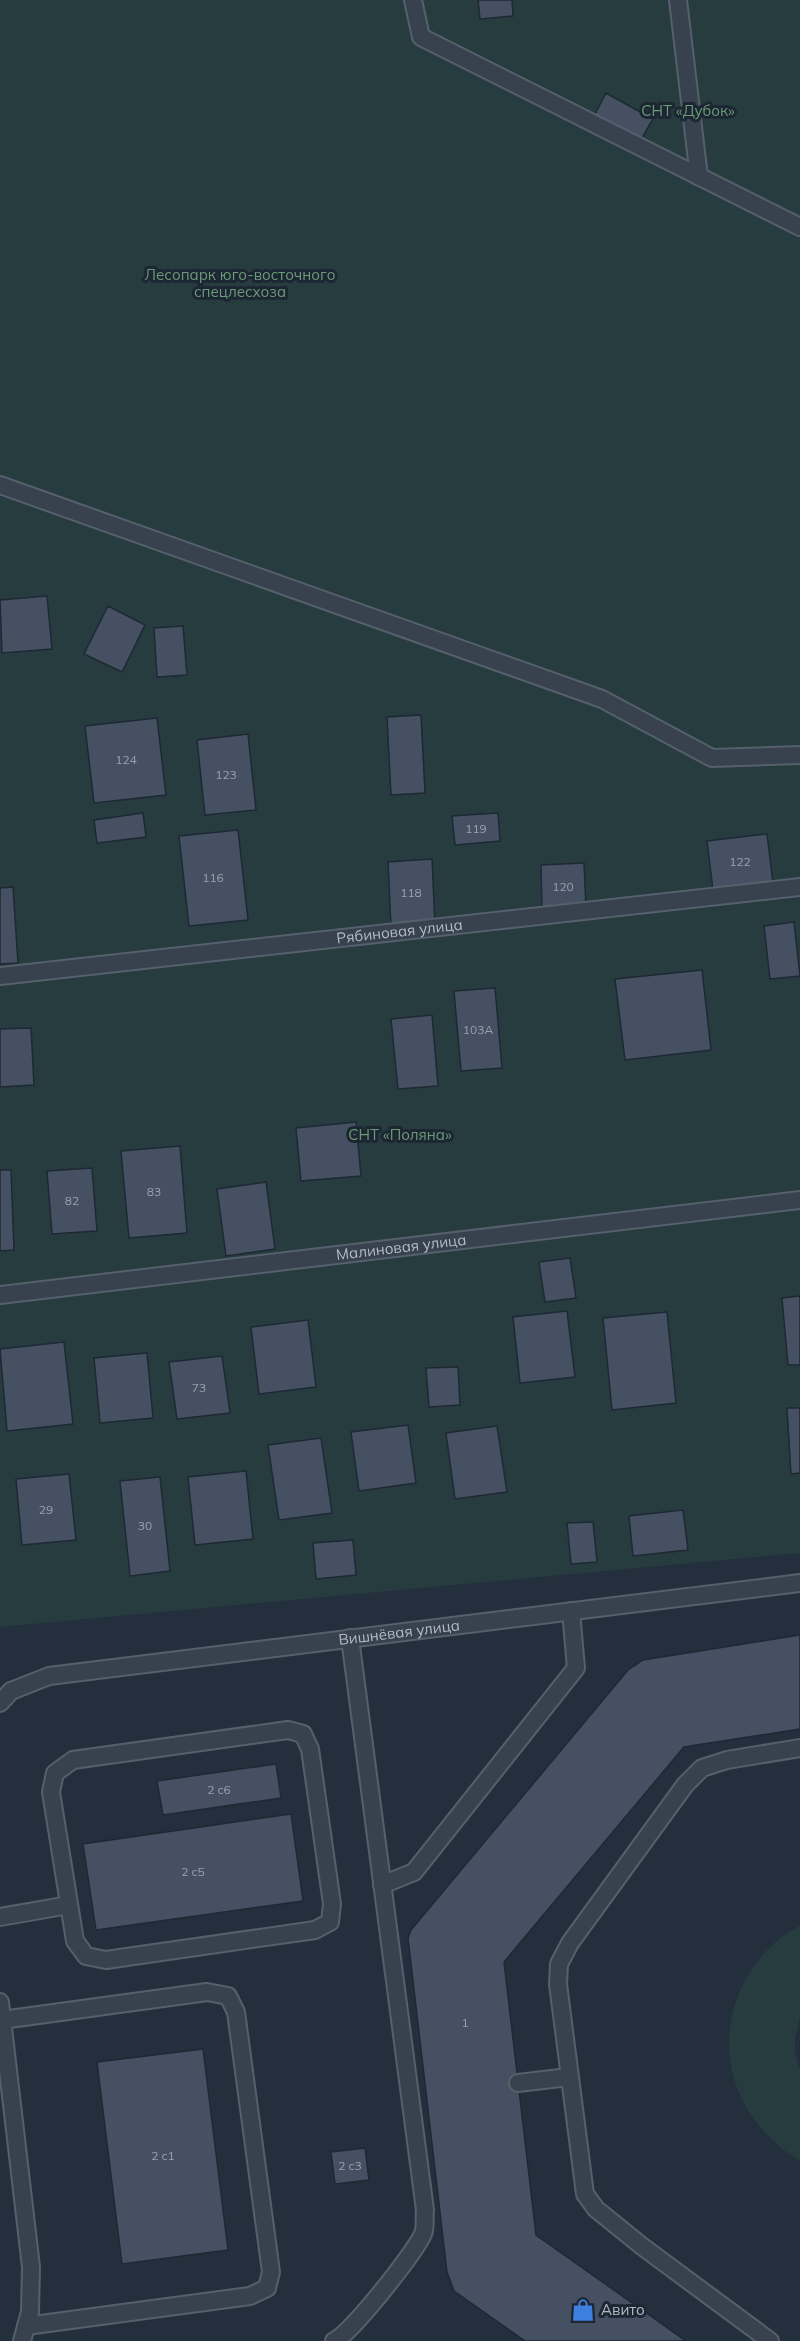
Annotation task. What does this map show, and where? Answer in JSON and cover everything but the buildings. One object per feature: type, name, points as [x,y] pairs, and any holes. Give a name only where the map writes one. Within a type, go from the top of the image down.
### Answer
[{"type":"lane","points":[[413,0],[421,37],[800,227]]},
{"type":"lane","points":[[678,0],[699,177]]},
{"type":"lane","points":[[0,485],[602,699],[712,758],[800,755]]},
{"type":"lane","name":"Рябиновая улица","points":[[0,976],[800,887]]},
{"type":"lane","name":"Малиновая улица","points":[[0,1294],[800,1200]]},
{"type":"lane","name":"Вишнёвая улица","points":[[4,1693],[49,1676],[800,1583]]},
{"type":"lane","points":[[382,1885],[414,1872],[576,1668],[572,1611]]},
{"type":"lane","points":[[334,2341],[341,2338],[357,2322],[414,2249],[424,2232],[425,2211],[418,2096],[382,1885],[350,1638]]},
{"type":"lane","points":[[288,1730],[303,1734],[310,1749],[332,1904],[330,1922],[315,1930],[106,1960],[86,1956],[75,1941],[69,1905],[51,1792],[55,1773],[74,1760],[288,1730]]},
{"type":"lane","points":[[770,2341],[677,2273],[596,2209],[585,2194],[558,1984],[560,1964],[570,1943],[685,1785],[702,1768],[727,1760],[800,1748]]},
{"type":"lane","points":[[0,1917],[69,1905]]},
{"type":"lane","points":[[0,2002],[2,2020],[31,2267],[30,2312],[24,2334],[250,2296],[267,2288],[271,2272],[236,2012],[228,1996],[207,1992],[2,2020]]},
{"type":"lane","points":[[518,2083],[569,2077]]},
{"type":"green space","name":"СНТ «Поляна»","points":[[0,0],[800,0],[800,1553],[0,1627]]},
{"type":"green space","points":[[800,1926],[800,2017],[795,2039],[795,2053],[800,2069],[800,2161],[777,2144],[758,2124],[743,2102],[734,2077],[729,2052],[730,2025],[737,1998],[750,1972],[772,1946]]},
{"type":"place","name":"Авито","points":[[583,2310]]},
{"type":"park label","name":"СНТ «Дубок»","points":[[688,111]]},
{"type":"park label","name":"Лесопарк юго-восточного спецлесхоза","points":[[240,284]]}]
